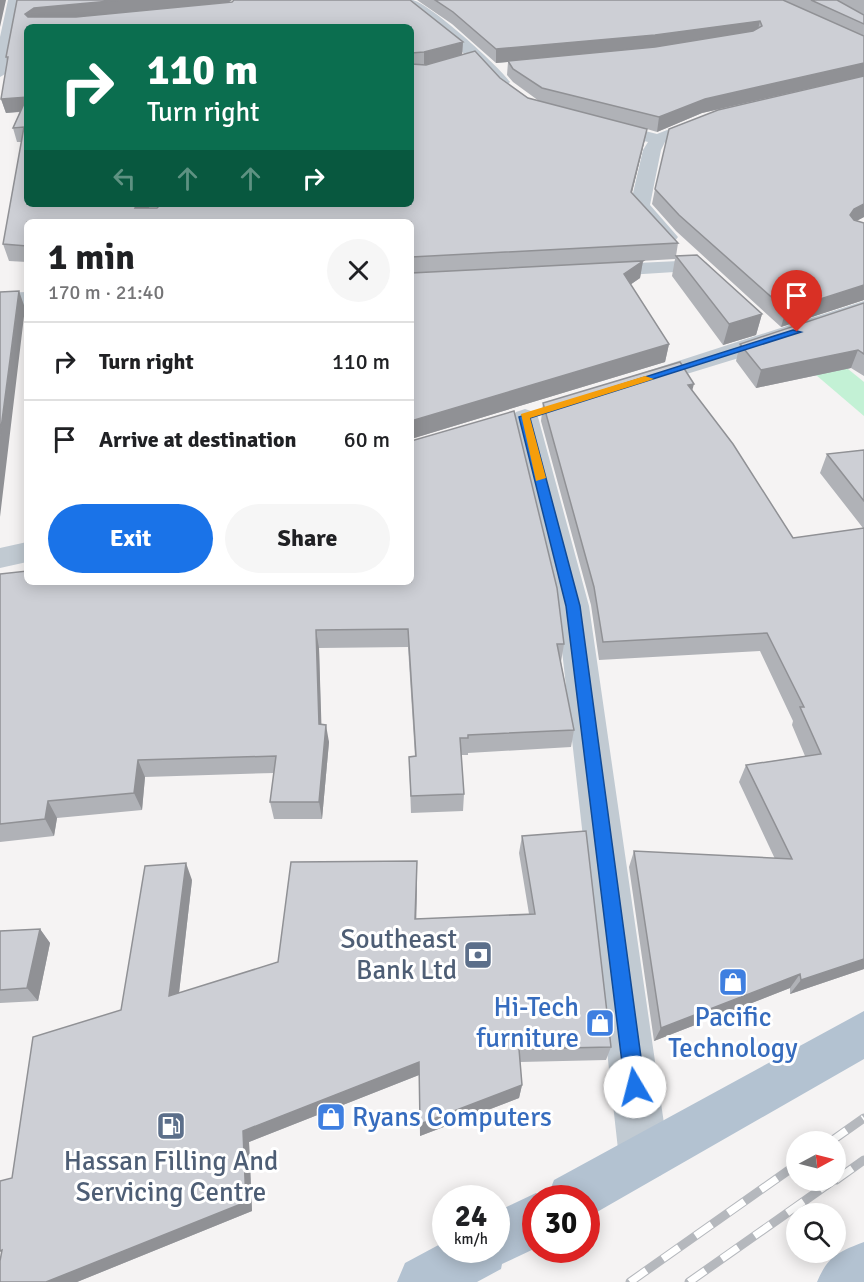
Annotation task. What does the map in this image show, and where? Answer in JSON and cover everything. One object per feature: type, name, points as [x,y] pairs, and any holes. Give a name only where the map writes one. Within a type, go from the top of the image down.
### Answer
[{"type":"main road","points":[[596,1185],[864,1034]]},
{"type":"main road","points":[[424,1282],[458,1263]]},
{"type":"main road","points":[[844,1282],[864,1268]]},
{"type":"street","points":[[0,73],[14,0]]},
{"type":"street","points":[[411,0],[446,29],[475,58],[492,70],[515,93]]},
{"type":"street","points":[[9,30],[24,28]]},
{"type":"street","points":[[455,63],[475,58]]},
{"type":"street","points":[[492,70],[515,68]]},
{"type":"street","points":[[585,120],[658,139],[730,113]]},
{"type":"street","points":[[658,139],[652,150],[640,206],[667,237],[716,282]]},
{"type":"street","points":[[573,273],[699,266]]},
{"type":"street","points":[[0,300],[24,299]]},
{"type":"street","points":[[616,388],[767,331],[864,308]]},
{"type":"street","points":[[525,416],[573,606],[644,1158]]},
{"type":"street","points":[[0,558],[24,553]]},
{"type":"green space","points":[[832,356],[864,382],[864,416],[802,363]]},
{"type":"building","points":[[17,0],[121,0],[34,8],[25,14],[28,17],[76,17],[234,0],[410,0],[463,42],[414,53],[414,24],[24,24],[24,97],[1,99],[8,57],[6,57]]},
{"type":"building","points":[[435,0],[783,0],[864,36],[864,63],[705,99],[659,117],[542,88],[513,69],[508,61],[655,47],[753,31],[762,26],[760,21],[655,35],[496,49],[453,12]]},
{"type":"building","points":[[811,0],[837,0],[864,15],[864,24]]},
{"type":"building","points":[[475,51],[500,78],[528,98],[647,129],[631,192],[678,243],[414,257],[414,219],[24,219],[24,246],[3,244],[24,127],[24,207],[414,207],[414,64],[426,65]]},
{"type":"building","points":[[864,76],[864,204],[854,209],[850,215],[854,220],[864,223],[864,285],[786,310],[679,215],[655,189],[669,129],[718,110]]},
{"type":"building","points":[[24,104],[24,127],[13,128]]},
{"type":"building","points":[[697,255],[762,314],[729,324],[676,256]]},
{"type":"building","points":[[643,261],[624,274],[669,344],[414,420],[414,273]]},
{"type":"building","points":[[19,291],[0,436],[0,292]]},
{"type":"building","points":[[864,303],[864,354],[858,350],[761,370],[740,344]]},
{"type":"building","points":[[680,362],[694,384],[688,385],[733,444],[793,538],[864,528],[864,959],[801,980],[800,974],[661,1028],[634,851],[792,859],[746,765],[821,754],[800,707],[804,707],[767,633],[603,642],[594,587],[543,403]]},
{"type":"building","points":[[514,411],[557,588],[564,644],[557,644],[574,730],[468,735],[468,738],[460,738],[464,794],[411,796],[409,757],[416,756],[408,629],[316,630],[319,724],[326,725],[319,802],[270,802],[276,756],[138,760],[134,793],[48,801],[45,819],[0,824],[0,574],[24,571],[24,585],[414,585],[414,440]]},
{"type":"building","points":[[864,450],[864,501],[827,454]]},
{"type":"building","points":[[586,831],[611,1047],[519,1049],[522,1085],[420,1124],[419,1062],[243,1131],[246,1202],[46,1282],[0,1282],[2,1250],[0,1251],[0,1181],[12,1178],[33,1037],[121,1010],[145,866],[186,863],[169,996],[278,962],[291,862],[417,861],[415,919],[535,914],[522,836]]},
{"type":"building","points":[[40,929],[27,988],[0,990],[0,931]]},
{"type":"railway","points":[[846,1131],[864,1118]]},
{"type":"railway","points":[[846,1173],[864,1160]]},
{"type":"railway","points":[[630,1282],[786,1172]]},
{"type":"railway","points":[[689,1282],[818,1191]]},
{"type":"slow traffic","points":[[540,478],[525,417],[649,379]]},
{"type":"place","name":"Southeast Bank Ltd","points":[[478,955]]},
{"type":"place","name":"Pacific Technology","points":[[733,982]]},
{"type":"place","name":"Hi-Tech furniture","points":[[600,1023]]},
{"type":"place","name":"Ryans Computers","points":[[331,1117]]},
{"type":"place","name":"Hassan Filling And Servicing Centre","points":[[171,1126]]},
{"type":"route","points":[[635,1087],[573,606],[525,417],[797,332]]}]
